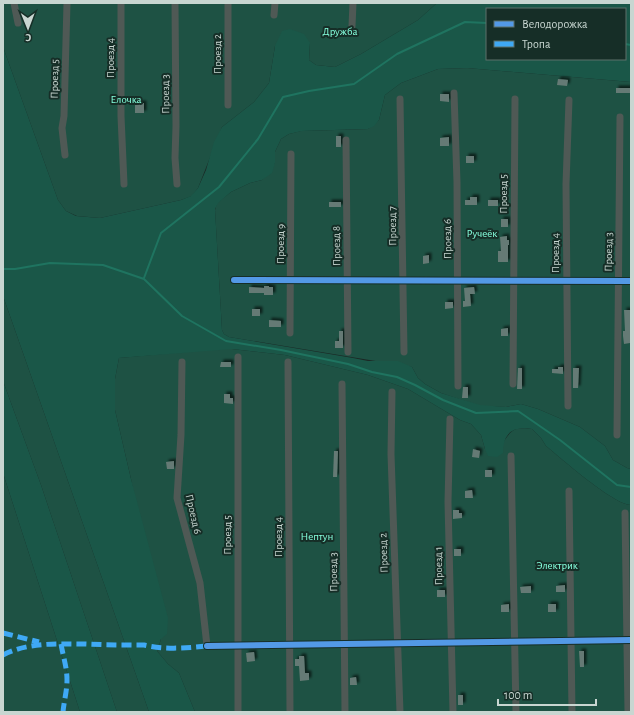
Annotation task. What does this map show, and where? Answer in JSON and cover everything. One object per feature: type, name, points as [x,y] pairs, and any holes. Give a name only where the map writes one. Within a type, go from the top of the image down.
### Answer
[{"type":"street","points":[[14,3],[18,23]]},
{"type":"street","name":"Проезд 5","points":[[65,155],[62,128],[64,116],[66,3]]},
{"type":"street","name":"Проезд 4","points":[[121,3],[121,116],[124,184]]},
{"type":"street","name":"Проезд 3","points":[[175,3],[175,158],[177,184]]},
{"type":"street","name":"Проезд 2","points":[[228,3],[228,106]]},
{"type":"street","points":[[274,15],[275,3]]},
{"type":"street","points":[[352,26],[353,3]]},
{"type":"street","name":"Проезд 6","points":[[454,93],[458,182],[458,386]]},
{"type":"street","name":"Проезд 7","points":[[400,99],[404,352]]},
{"type":"street","name":"Проезд 5","points":[[513,384],[515,99]]},
{"type":"street","name":"Проезд 4","points":[[568,406],[566,184],[569,100]]},
{"type":"street","name":"Проезд 3","points":[[617,435],[620,117]]},
{"type":"street","name":"Проезд 8","points":[[346,140],[348,352]]},
{"type":"street","name":"Проезд 9","points":[[290,333],[291,154]]},
{"type":"street","points":[[234,280],[631,281]]},
{"type":"street","name":"Проезд 5","points":[[238,358],[238,712]]},
{"type":"street","name":"Проезд 6","points":[[182,362],[181,435],[177,498],[200,583],[207,646],[238,646]]},
{"type":"street","name":"Проезд 4","points":[[288,362],[290,712]]},
{"type":"street","name":"Проезд 3","points":[[342,384],[346,712]]},
{"type":"street","name":"Проезд 2","points":[[392,392],[391,454],[400,712]]},
{"type":"street","name":"Проезд 1","points":[[450,419],[448,502],[453,712]]},
{"type":"street","points":[[511,456],[516,712]]},
{"type":"street","points":[[569,491],[572,712]]},
{"type":"street","points":[[625,513],[629,640],[628,712]]},
{"type":"street","points":[[238,646],[629,640]]},
{"type":"green space","name":"Елочка","points":[[3,3],[437,3],[418,20],[361,54],[335,67],[316,65],[309,60],[310,43],[275,46],[269,83],[254,102],[222,127],[198,188],[192,196],[181,200],[100,218],[77,216],[66,211],[58,200],[3,47]]},
{"type":"green space","points":[[437,3],[631,3],[631,82],[467,68],[438,69],[401,83],[385,95],[379,120],[374,126],[368,129],[302,131],[289,134],[281,139],[275,152],[275,163],[272,173],[262,180],[250,183],[231,192],[218,203],[215,209],[222,330],[224,334],[229,337],[368,361],[398,361],[412,367],[418,378],[425,384],[441,393],[480,405],[506,407],[521,404],[538,409],[580,427],[605,446],[613,460],[631,469],[631,505],[613,498],[601,490],[546,446],[541,438],[532,429],[525,428],[510,432],[503,446],[503,453],[497,457],[488,456],[481,435],[471,424],[460,420],[408,389],[368,375],[285,355],[232,349],[119,358],[115,379],[115,410],[131,479],[168,618],[167,634],[161,639],[157,651],[168,664],[179,673],[195,712],[149,712],[3,296],[3,47],[58,200],[66,211],[76,216],[100,218],[181,200],[191,196],[198,188],[206,170],[214,142],[222,127],[254,102],[269,83],[275,46],[282,31],[290,29],[304,34],[310,43],[309,60],[316,65],[335,67],[361,54],[418,20]]},
{"type":"green space","name":"Ручеёк","points":[[467,68],[631,82],[631,469],[613,460],[605,446],[580,427],[538,409],[521,404],[506,407],[480,406],[441,393],[425,384],[418,378],[412,367],[229,337],[224,334],[222,330],[215,210],[217,203],[231,192],[250,183],[262,180],[275,163],[275,152],[281,139],[289,134],[301,131],[368,129],[379,120],[385,95],[401,83],[438,69]]},
{"type":"green space","points":[[3,296],[149,712],[117,712],[41,485],[3,381]]},
{"type":"green space","name":"Нептун","points":[[232,349],[285,355],[368,375],[408,389],[460,420],[471,424],[481,435],[485,449],[503,443],[514,430],[522,428],[532,429],[541,438],[546,446],[601,490],[623,503],[631,505],[631,712],[195,712],[179,673],[168,664],[157,651],[161,639],[131,479],[115,410],[115,379],[119,358]]},
{"type":"green space","points":[[3,381],[41,485],[117,712],[80,712],[3,473]]},
{"type":"green space","points":[[3,473],[80,712],[3,712]]},
{"type":"building","points":[[558,79],[568,80],[567,86],[557,85]]},
{"type":"building","points":[[616,88],[631,88],[631,93],[616,93]]},
{"type":"building","points":[[440,94],[449,94],[449,102],[440,101]]},
{"type":"building","points":[[135,103],[144,103],[144,113],[135,113]]},
{"type":"building","points":[[336,136],[341,136],[341,147],[336,147]]},
{"type":"building","points":[[449,137],[449,146],[440,146],[440,138]]},
{"type":"building","points":[[466,156],[474,156],[474,163],[466,163]]},
{"type":"building","points":[[470,197],[477,197],[477,205],[465,205],[465,200],[470,200]]},
{"type":"building","points":[[488,200],[498,200],[498,206],[488,206]]},
{"type":"building","points":[[329,202],[341,202],[341,207],[329,207]]},
{"type":"building","points":[[501,219],[508,219],[508,227],[501,227]]},
{"type":"building","points":[[507,236],[507,240],[509,240],[508,262],[498,262],[498,251],[501,251],[500,237]]},
{"type":"building","points":[[429,255],[429,263],[423,264],[423,256]]},
{"type":"building","points":[[264,286],[273,287],[273,295],[264,295],[264,293],[249,293],[249,287],[264,288]]},
{"type":"building","points":[[474,287],[475,294],[470,294],[471,306],[463,307],[463,301],[465,301],[464,288]]},
{"type":"building","points":[[445,302],[453,302],[453,308],[445,309]]},
{"type":"building","points":[[252,309],[260,309],[260,316],[252,316]]},
{"type":"building","points":[[624,310],[631,310],[630,343],[624,344],[623,331],[625,331]]},
{"type":"building","points":[[269,320],[281,321],[281,327],[269,327]]},
{"type":"building","points":[[508,328],[508,336],[501,336],[501,329]]},
{"type":"building","points":[[339,331],[343,331],[343,348],[335,348],[335,341],[339,341]]},
{"type":"building","points":[[221,362],[231,362],[231,367],[220,367]]},
{"type":"building","points":[[558,367],[563,367],[563,374],[552,373],[552,369],[558,369]]},
{"type":"building","points":[[518,368],[522,368],[522,389],[517,389]]},
{"type":"building","points":[[573,368],[579,368],[578,388],[573,388]]},
{"type":"building","points":[[463,387],[468,387],[468,398],[462,398]]},
{"type":"building","points":[[224,394],[230,394],[230,398],[233,398],[233,404],[224,403]]},
{"type":"building","points":[[473,449],[480,451],[479,458],[472,457]]},
{"type":"building","points":[[334,451],[338,451],[337,477],[333,477]]},
{"type":"building","points":[[174,461],[174,469],[167,469],[166,462]]},
{"type":"building","points":[[485,470],[492,470],[492,477],[485,477]]},
{"type":"building","points":[[472,490],[473,498],[465,498],[465,491]]},
{"type":"building","points":[[453,510],[459,510],[459,513],[462,513],[462,518],[453,519]]},
{"type":"building","points":[[454,549],[461,549],[461,556],[454,556]]},
{"type":"building","points":[[565,585],[565,592],[556,592],[556,586]]},
{"type":"building","points":[[531,586],[531,593],[521,593],[520,587]]},
{"type":"building","points":[[437,590],[445,590],[445,597],[437,597]]},
{"type":"building","points":[[509,604],[509,612],[501,612],[501,605]]},
{"type":"building","points":[[548,604],[556,604],[556,612],[548,612]]},
{"type":"building","points":[[579,651],[584,651],[584,667],[580,667]]},
{"type":"building","points":[[254,652],[255,661],[247,662],[246,653]]},
{"type":"building","points":[[299,656],[304,656],[305,673],[309,673],[309,680],[300,681],[299,666],[295,666],[295,659],[299,659]]},
{"type":"building","points":[[356,677],[357,685],[350,685],[350,678]]},
{"type":"building","points":[[458,695],[463,695],[463,705],[458,705]]},
{"type":"waterway","points":[[144,278],[161,233],[219,187],[258,139],[283,97],[309,91],[354,84],[397,54],[465,22],[486,23]]},
{"type":"waterway","points":[[626,44],[631,45]]},
{"type":"waterway","points":[[3,269],[15,269],[50,263],[103,265],[144,279],[182,316],[226,341],[281,350],[348,364],[372,372],[397,377],[443,400],[476,413],[518,411],[560,440],[617,485],[631,487]]},
{"type":"marked path","points":[[3,633],[39,642]]},
{"type":"marked path","points":[[3,655],[22,648],[53,644],[144,645],[168,648],[207,646]]},
{"type":"marked path","points":[[61,644],[66,666],[67,680],[63,712]]},
{"type":"cycle path","points":[[234,280],[631,281]]},
{"type":"cycle path","points":[[207,646],[631,640]]},
{"type":"park label","name":"Дружба","points":[[340,31]]},
{"type":"park label","name":"Электрик","points":[[557,565]]}]
